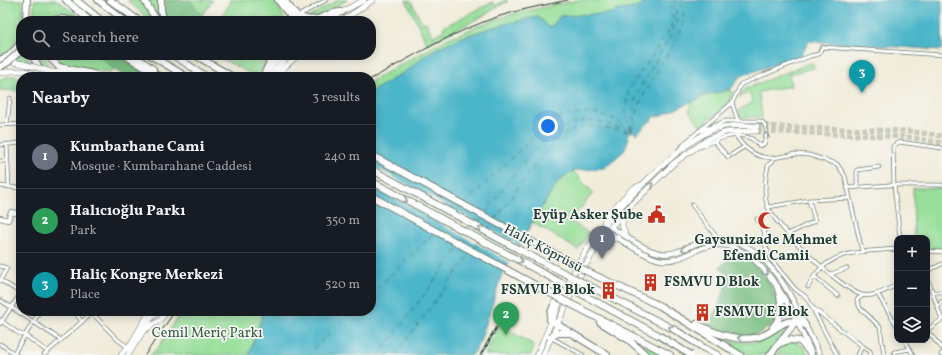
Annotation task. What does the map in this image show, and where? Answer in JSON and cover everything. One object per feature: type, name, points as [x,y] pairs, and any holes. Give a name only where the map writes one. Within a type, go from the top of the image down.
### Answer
[{"type":"highway","points":[[26,16],[27,0]]},
{"type":"highway","points":[[30,0],[30,16]]},
{"type":"highway","points":[[66,0],[84,16]]},
{"type":"highway","points":[[76,0],[96,16]]},
{"type":"highway","points":[[98,0],[119,16]]},
{"type":"highway","points":[[110,0],[132,16]]},
{"type":"highway","points":[[144,0],[154,16]]},
{"type":"highway","points":[[161,0],[162,16]]},
{"type":"highway","points":[[278,0],[285,10],[293,16]]},
{"type":"highway","points":[[284,0],[295,16]]},
{"type":"highway","points":[[285,10],[287,16]]},
{"type":"highway","points":[[324,16],[331,13],[342,12]]},
{"type":"highway","points":[[2,60],[12,54],[16,49]]},
{"type":"highway","points":[[0,66],[8,62],[16,55]]},
{"type":"highway","points":[[34,60],[42,72]]},
{"type":"highway","points":[[53,60],[59,66],[84,72]]},
{"type":"highway","points":[[133,60],[152,72]]},
{"type":"highway","points":[[134,60],[155,72]]},
{"type":"highway","points":[[158,60],[178,72]]},
{"type":"highway","points":[[181,60],[200,72]]},
{"type":"highway","points":[[204,60],[224,72]]},
{"type":"highway","points":[[265,72],[271,60]]},
{"type":"highway","points":[[274,72],[284,60]]},
{"type":"highway","points":[[376,158],[566,261],[660,306],[714,335],[740,355]]},
{"type":"highway","name":"Haliç Köprüsü","points":[[376,172],[529,256],[675,330],[717,355]]},
{"type":"highway","name":"Haliç Köprüsü","points":[[376,184],[664,338],[691,355]]},
{"type":"highway","points":[[376,199],[571,304],[670,355]]},
{"type":"highway","points":[[766,336],[776,324],[782,313],[782,302],[777,286]]},
{"type":"highway","points":[[566,289],[550,315],[555,323],[607,355]]},
{"type":"highway","points":[[571,304],[629,340],[646,355]]},
{"type":"highway","points":[[770,355],[796,321],[799,312]]},
{"type":"highway","points":[[714,335],[754,338],[766,336],[784,323],[796,321],[805,325]]},
{"type":"highway","points":[[555,323],[612,355]]},
{"type":"highway","points":[[550,337],[558,333],[570,333]]},
{"type":"highway","points":[[779,343],[789,340],[800,341],[812,354]]},
{"type":"main road","points":[[334,16],[364,0]]},
{"type":"main road","points":[[349,16],[373,0]]},
{"type":"main road","points":[[2,60],[24,64],[45,72]]},
{"type":"main road","points":[[2,60],[8,66],[6,72]]},
{"type":"main road","points":[[267,72],[277,60]]},
{"type":"main road","points":[[279,72],[293,60]]},
{"type":"main road","points":[[0,73],[24,71],[31,72]]},
{"type":"main road","points":[[566,289],[587,249],[607,228],[655,181],[686,154],[708,139],[720,133],[757,129],[730,125],[712,130],[675,156],[644,184],[632,189],[604,219],[607,228],[619,238],[650,256],[666,260],[679,258],[706,246],[718,245],[730,246],[750,257],[777,286],[812,354]]},
{"type":"main road","points":[[0,218],[8,220],[11,212],[16,213]]},
{"type":"main road","points":[[624,212],[622,226],[626,236]]},
{"type":"main road","points":[[607,228],[626,236],[653,251],[665,254],[679,252],[701,241],[718,239],[736,242],[744,246],[770,263],[785,286],[820,355]]},
{"type":"main road","points":[[537,355],[582,269],[607,228]]},
{"type":"main road","points":[[601,240],[619,238]]},
{"type":"main road","points":[[121,355],[128,347],[147,316]]},
{"type":"main road","points":[[128,355],[153,316]]},
{"type":"main road","points":[[144,331],[160,320],[163,316]]},
{"type":"main road","points":[[543,355],[555,323]]},
{"type":"street","points":[[301,16],[325,0]]},
{"type":"street","points":[[675,156],[679,148],[732,103],[741,84],[810,56],[819,54],[822,47],[942,55]]},
{"type":"street","points":[[7,124],[10,98]]},
{"type":"street","points":[[732,103],[738,121]]},
{"type":"street","points":[[686,154],[714,140],[736,136],[750,138],[760,146],[764,144],[767,128],[766,124],[762,121],[725,121],[712,125],[697,133]]},
{"type":"street","points":[[0,125],[16,124]]},
{"type":"street","points":[[736,136],[744,147],[761,156],[773,158],[796,154],[809,155],[837,164],[846,176],[847,188],[862,251]]},
{"type":"street","points":[[714,140],[728,157],[744,147]]},
{"type":"street","points":[[900,235],[894,185],[893,146],[899,142],[942,148]]},
{"type":"street","points":[[0,145],[16,143]]},
{"type":"street","points":[[7,144],[9,187]]},
{"type":"street","points":[[773,158],[768,165],[765,182],[765,198],[771,212],[788,234],[822,266],[840,282],[864,295]]},
{"type":"street","points":[[0,161],[8,161]]},
{"type":"street","points":[[857,187],[857,170],[879,167]]},
{"type":"street","points":[[847,188],[894,185],[942,185]]},
{"type":"street","points":[[0,186],[16,188]]},
{"type":"street","points":[[768,207],[809,200],[850,198]]},
{"type":"street","points":[[788,234],[815,220],[809,200]]},
{"type":"street","points":[[692,205],[718,239]]},
{"type":"street","points":[[771,212],[757,219],[764,233],[763,240],[770,263],[795,289],[807,298],[837,355]]},
{"type":"street","points":[[808,287],[822,266],[850,253],[894,249]]},
{"type":"street","points":[[930,251],[942,252]]},
{"type":"street","points":[[930,270],[942,264]]},
{"type":"street","points":[[0,266],[7,268],[0,281],[16,290]]},
{"type":"street","points":[[831,274],[847,268]]},
{"type":"street","points":[[814,276],[838,296]]},
{"type":"street","points":[[930,284],[942,320],[930,329]]},
{"type":"street","points":[[884,355],[880,327],[860,308],[857,300],[864,295],[877,293],[894,286]]},
{"type":"street","points":[[933,292],[942,292]]},
{"type":"street","points":[[877,293],[894,321]]},
{"type":"street","points":[[0,300],[16,309]]},
{"type":"street","points":[[16,300],[1,321],[18,334],[26,336],[48,352]]},
{"type":"street","points":[[938,307],[942,301]]},
{"type":"street","points":[[813,307],[870,351],[870,355]]},
{"type":"street","points":[[27,316],[61,340]]},
{"type":"street","points":[[0,344],[15,354],[38,316]]},
{"type":"street","points":[[78,316],[82,322]]},
{"type":"street","points":[[44,355],[89,316]]},
{"type":"street","points":[[97,316],[118,340],[128,347]]},
{"type":"street","points":[[930,334],[942,348]]},
{"type":"street","points":[[550,337],[583,355]]},
{"type":"street","points":[[907,343],[913,355]]},
{"type":"street","points":[[858,355],[862,346]]},
{"type":"street","points":[[894,353],[910,349]]},
{"type":"green space","points":[[0,0],[22,0],[23,16],[16,16],[16,42],[13,47],[0,56]]},
{"type":"green space","points":[[34,0],[57,0],[77,16],[63,15],[34,16]]},
{"type":"green space","points":[[127,0],[141,0],[151,16],[145,16]]},
{"type":"green space","points":[[147,0],[158,0],[160,16],[158,16]]},
{"type":"green space","points":[[165,0],[189,0],[202,16],[165,16]]},
{"type":"green space","points":[[189,0],[213,0],[202,15]]},
{"type":"green space","points":[[229,0],[273,0],[283,16],[221,16],[231,2]]},
{"type":"green space","points":[[338,0],[347,0],[319,16],[311,16]]},
{"type":"green space","points":[[406,0],[411,1],[422,23],[426,22],[433,36],[444,30],[443,27],[493,2],[495,6],[506,0],[508,1],[481,17],[427,44]]},
{"type":"green space","points":[[577,0],[647,0],[639,7],[615,11],[614,13],[560,16],[550,28],[538,17],[489,28],[435,50],[411,68],[376,89],[376,78],[449,38],[512,14]]},
{"type":"green space","points":[[19,60],[29,60],[30,64]]},
{"type":"green space","points":[[39,60],[46,60],[49,68],[41,66]]},
{"type":"green space","points":[[56,60],[104,60],[113,69],[111,72],[70,67]]},
{"type":"green space","points":[[104,60],[126,60],[144,72],[118,72]]},
{"type":"green space","points":[[224,60],[266,60],[260,72],[247,72]]},
{"type":"green space","points":[[810,63],[813,64],[814,68],[789,74],[791,86],[759,92],[762,117],[740,117],[738,114],[740,109],[753,102],[749,93],[739,97],[745,89]]},
{"type":"green space","points":[[16,76],[16,91],[0,90],[0,79]]},
{"type":"green space","points":[[730,90],[733,92],[729,103],[701,126],[689,111],[691,103],[706,95]]},
{"type":"green space","points":[[573,171],[593,193],[570,221],[589,233],[578,250],[532,222],[558,182]]},
{"type":"green space","points":[[913,188],[942,188],[942,250],[930,248],[930,235],[914,235]]},
{"type":"green space","points":[[724,249],[753,262],[769,282],[778,301],[777,320],[768,328],[751,336],[726,333],[706,325],[719,305],[729,277],[720,267],[732,256]]},
{"type":"green space","name":"Cemil Meriç Parkı","points":[[179,316],[262,316],[249,353],[251,355],[150,355],[155,350],[156,351]]},
{"type":"green space","points":[[499,325],[534,345],[531,355],[485,355]]},
{"type":"green space","points":[[784,328],[786,330],[766,355],[748,355],[723,339],[749,343],[759,342]]},
{"type":"green space","points":[[795,342],[802,345],[809,355],[776,355],[786,343]]},
{"type":"green space","points":[[643,344],[663,355],[650,355],[642,348]]},
{"type":"water","points":[[647,0],[942,0],[942,50],[809,41],[801,55],[741,76],[730,90],[706,95],[658,117],[656,116],[636,134],[634,131],[627,134],[629,138],[624,151],[604,168],[573,171],[558,182],[536,216],[501,277],[480,342],[472,355],[251,355],[249,353],[262,316],[376,316],[376,89],[411,68],[435,50],[489,28],[538,17],[550,28],[560,16],[613,13],[615,11],[639,7]]},
{"type":"pier","points":[[376,168],[521,246],[511,263],[376,188]]},
{"type":"ferry route","points":[[631,131],[625,111],[629,89],[667,34],[673,21],[672,0]]},
{"type":"ferry route","points":[[631,129],[636,95],[672,33],[677,21],[675,0]]},
{"type":"ferry route","points":[[485,214],[505,185],[529,156],[542,142],[557,132],[572,124],[589,121],[605,123],[631,132],[642,98],[683,27],[683,9],[680,0]]},
{"type":"ferry route","points":[[465,203],[548,123],[567,115],[592,113],[617,120],[629,131]]},
{"type":"ferry route","points":[[495,220],[543,155],[565,134],[575,129],[588,127],[627,132]]},
{"type":"ferry route","points":[[455,213],[461,207]]},
{"type":"ferry route","points":[[477,223],[482,218]]},
{"type":"ferry route","points":[[438,229],[444,223]]},
{"type":"ferry route","points":[[488,230],[492,224]]},
{"type":"ferry route","points":[[376,289],[434,233]]},
{"type":"ferry route","points":[[463,242],[468,235]]},
{"type":"ferry route","points":[[474,249],[479,242]]},
{"type":"ferry route","points":[[379,355],[460,247]]},
{"type":"ferry route","points":[[395,355],[471,253]]},
{"type":"ferry route","points":[[307,355],[348,316]]},
{"type":"tunnel","points":[[757,126],[908,131],[942,136]]},
{"type":"tunnel","points":[[757,131],[908,137],[942,143]]},
{"type":"tram line","points":[[376,76],[434,44],[483,22],[517,11],[568,0]]},
{"type":"tram line","points":[[145,355],[172,316]]},
{"type":"railway","points":[[481,355],[496,328]]},
{"type":"place","name":"Haliç Kongre Merkezi","points":[[862,93]]},
{"type":"place","name":"Eyüp Asker Şube","points":[[656,215]]},
{"type":"place","name":"Gaysunizade Mehmet Efendi Camii","points":[[766,220]]},
{"type":"place","name":"Kumbarhane Cami","points":[[602,259]]},
{"type":"place","name":"FSMVU D Blok","points":[[651,282]]},
{"type":"place","name":"FSMVU B Blok","points":[[608,290]]},
{"type":"place","name":"FSMVU E Blok","points":[[702,312]]},
{"type":"place","name":"Halıcıoğlu Parkı","points":[[506,335]]}]
